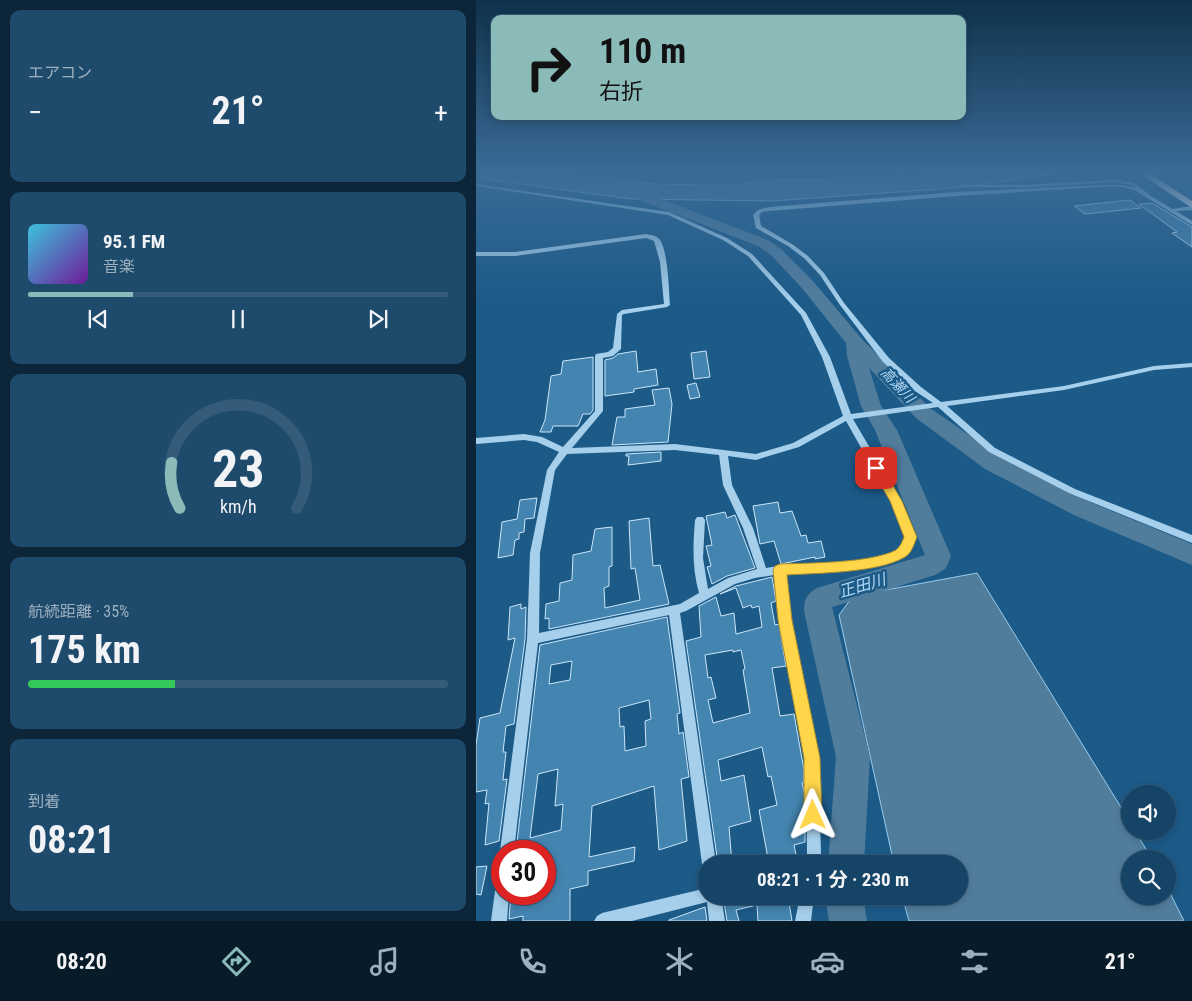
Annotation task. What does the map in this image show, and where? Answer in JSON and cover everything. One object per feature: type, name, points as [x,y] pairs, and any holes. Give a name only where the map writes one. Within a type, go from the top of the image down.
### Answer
[{"type":"street","points":[[533,638],[682,608],[732,581],[763,573],[780,570],[858,565],[900,554],[910,543],[911,537],[896,501],[848,418],[826,357],[804,314],[750,255],[725,239],[673,216]]},
{"type":"street","points":[[756,216],[758,227],[790,245],[806,257],[822,274],[842,304],[886,360],[992,450],[1072,491],[1192,538]]},
{"type":"street","points":[[476,254],[515,254],[646,236],[657,240],[664,263],[666,305],[622,312],[619,315],[618,349],[610,354],[599,356],[599,411],[564,451],[551,470],[535,553],[533,638],[508,840]]},
{"type":"street","points":[[476,441],[524,437],[539,439],[564,451],[675,447],[756,458],[796,445],[848,418],[882,411],[1064,388],[1154,368],[1192,365]]},
{"type":"street","points":[[723,454],[727,488],[748,528],[763,573]]},
{"type":"street","points":[[700,520],[697,554],[698,574],[705,595]]},
{"type":"street","points":[[780,570],[785,620],[812,758],[814,855]]},
{"type":"street","points":[[674,609],[708,855]]},
{"type":"street","points":[[602,921],[698,897]]},
{"type":"street","points":[[498,921],[500,905]]},
{"type":"street","points":[[715,905],[717,921]]},
{"type":"street","points":[[803,921],[805,905]]},
{"type":"water","points":[[977,573],[1121,807],[1121,840],[1140,840],[1147,850],[1121,850],[1121,905],[1176,905],[1184,921],[909,921],[905,905],[968,905],[968,855],[892,855],[839,615],[853,596]]},
{"type":"building","points":[[1155,216],[1174,216],[1192,227],[1192,247],[1172,233],[1177,232]]},
{"type":"building","points":[[636,351],[638,372],[656,369],[658,385],[634,389],[634,392],[605,396],[605,360],[613,358],[618,354]]},
{"type":"building","points":[[706,351],[710,377],[694,379],[691,353]]},
{"type":"building","points":[[593,357],[593,410],[590,414],[583,414],[578,426],[553,426],[551,432],[540,432],[545,420],[551,376],[561,374],[563,361]]},
{"type":"building","points":[[696,383],[700,397],[690,399],[687,385]]},
{"type":"building","points":[[669,388],[672,404],[668,442],[612,445],[617,417],[625,417],[625,409],[655,405],[652,390]]},
{"type":"building","points":[[661,452],[661,461],[628,465],[629,456],[626,456],[626,454]]},
{"type":"building","points":[[537,498],[534,518],[525,519],[524,532],[519,533],[519,539],[515,540],[513,555],[498,558],[502,522],[517,519],[520,500]]},
{"type":"building","points":[[778,502],[780,513],[792,511],[801,536],[806,535],[808,543],[821,541],[825,557],[815,559],[815,557],[781,564],[774,541],[760,544],[753,506]]},
{"type":"building","points":[[725,512],[727,518],[735,515],[755,568],[727,576],[712,584],[707,567],[711,566],[706,546],[712,545],[706,516]]},
{"type":"building","points":[[649,518],[653,566],[660,565],[669,604],[549,629],[549,618],[545,619],[546,604],[559,601],[560,583],[572,580],[573,555],[591,551],[595,529],[612,527],[612,566],[609,567],[609,586],[604,588],[605,608],[640,600],[635,568],[631,569],[629,521]]},
{"type":"building","points":[[772,577],[776,601],[771,603],[775,625],[779,624],[786,666],[772,668],[780,716],[794,714],[804,770],[804,782],[802,783],[805,795],[805,842],[794,845],[796,855],[767,855],[759,810],[777,805],[771,776],[768,777],[762,747],[718,760],[721,781],[744,775],[751,821],[729,827],[731,855],[717,855],[686,641],[701,637],[699,606],[716,597],[721,616],[734,613],[736,634],[762,627],[759,606],[752,608],[751,605],[743,608],[736,588],[720,594],[736,586]],"holes":[[[741,650],[750,713],[713,723],[708,700],[716,698],[711,677],[708,678],[705,655]]]},
{"type":"building","points":[[521,604],[521,609],[526,607],[525,639],[514,724],[506,726],[503,752],[506,752],[503,780],[507,779],[499,840],[491,840],[491,843],[485,845],[489,803],[485,804],[487,790],[476,792],[476,745],[480,718],[500,713],[515,638],[508,640],[510,607]]},
{"type":"building","points":[[667,617],[680,713],[677,714],[679,734],[683,732],[689,777],[681,779],[687,841],[659,850],[654,786],[592,806],[589,857],[635,847],[634,861],[588,871],[588,885],[570,889],[570,921],[523,921],[523,916],[509,919],[510,905],[556,905],[556,840],[517,840],[540,645]],"holes":[[[572,661],[570,680],[549,684],[551,665]],[[649,700],[651,719],[645,721],[646,746],[625,751],[624,726],[620,727],[619,708]],[[558,769],[555,806],[563,804],[561,830],[530,838],[538,774]]]},
{"type":"building","points":[[487,866],[481,895],[476,894],[476,867]]},
{"type":"building","points":[[724,905],[757,905],[736,910],[739,921],[727,921]]},
{"type":"building","points":[[757,905],[789,905],[792,921],[758,921]]},
{"type":"building","points":[[705,907],[707,921],[669,921],[669,920]]},
{"type":"waterway","name":"高瀬川","points":[[695,216],[763,243],[776,252],[807,284],[855,342]]},
{"type":"waterway","name":"正田川","points":[[847,855],[853,757],[818,611],[818,602],[827,596],[926,567],[937,561],[938,556],[886,430],[871,406],[856,356],[855,342]]},
{"type":"waterway","name":"高瀬川","points":[[855,342],[923,413],[993,463],[1083,509],[1192,555]]},
{"type":"waterway","name":"正田川","points":[[845,905],[848,921]]},
{"type":"route","points":[[813,815],[812,758],[785,620],[780,570],[858,565],[900,554],[905,549],[910,543],[911,537],[896,501],[876,468]]}]
